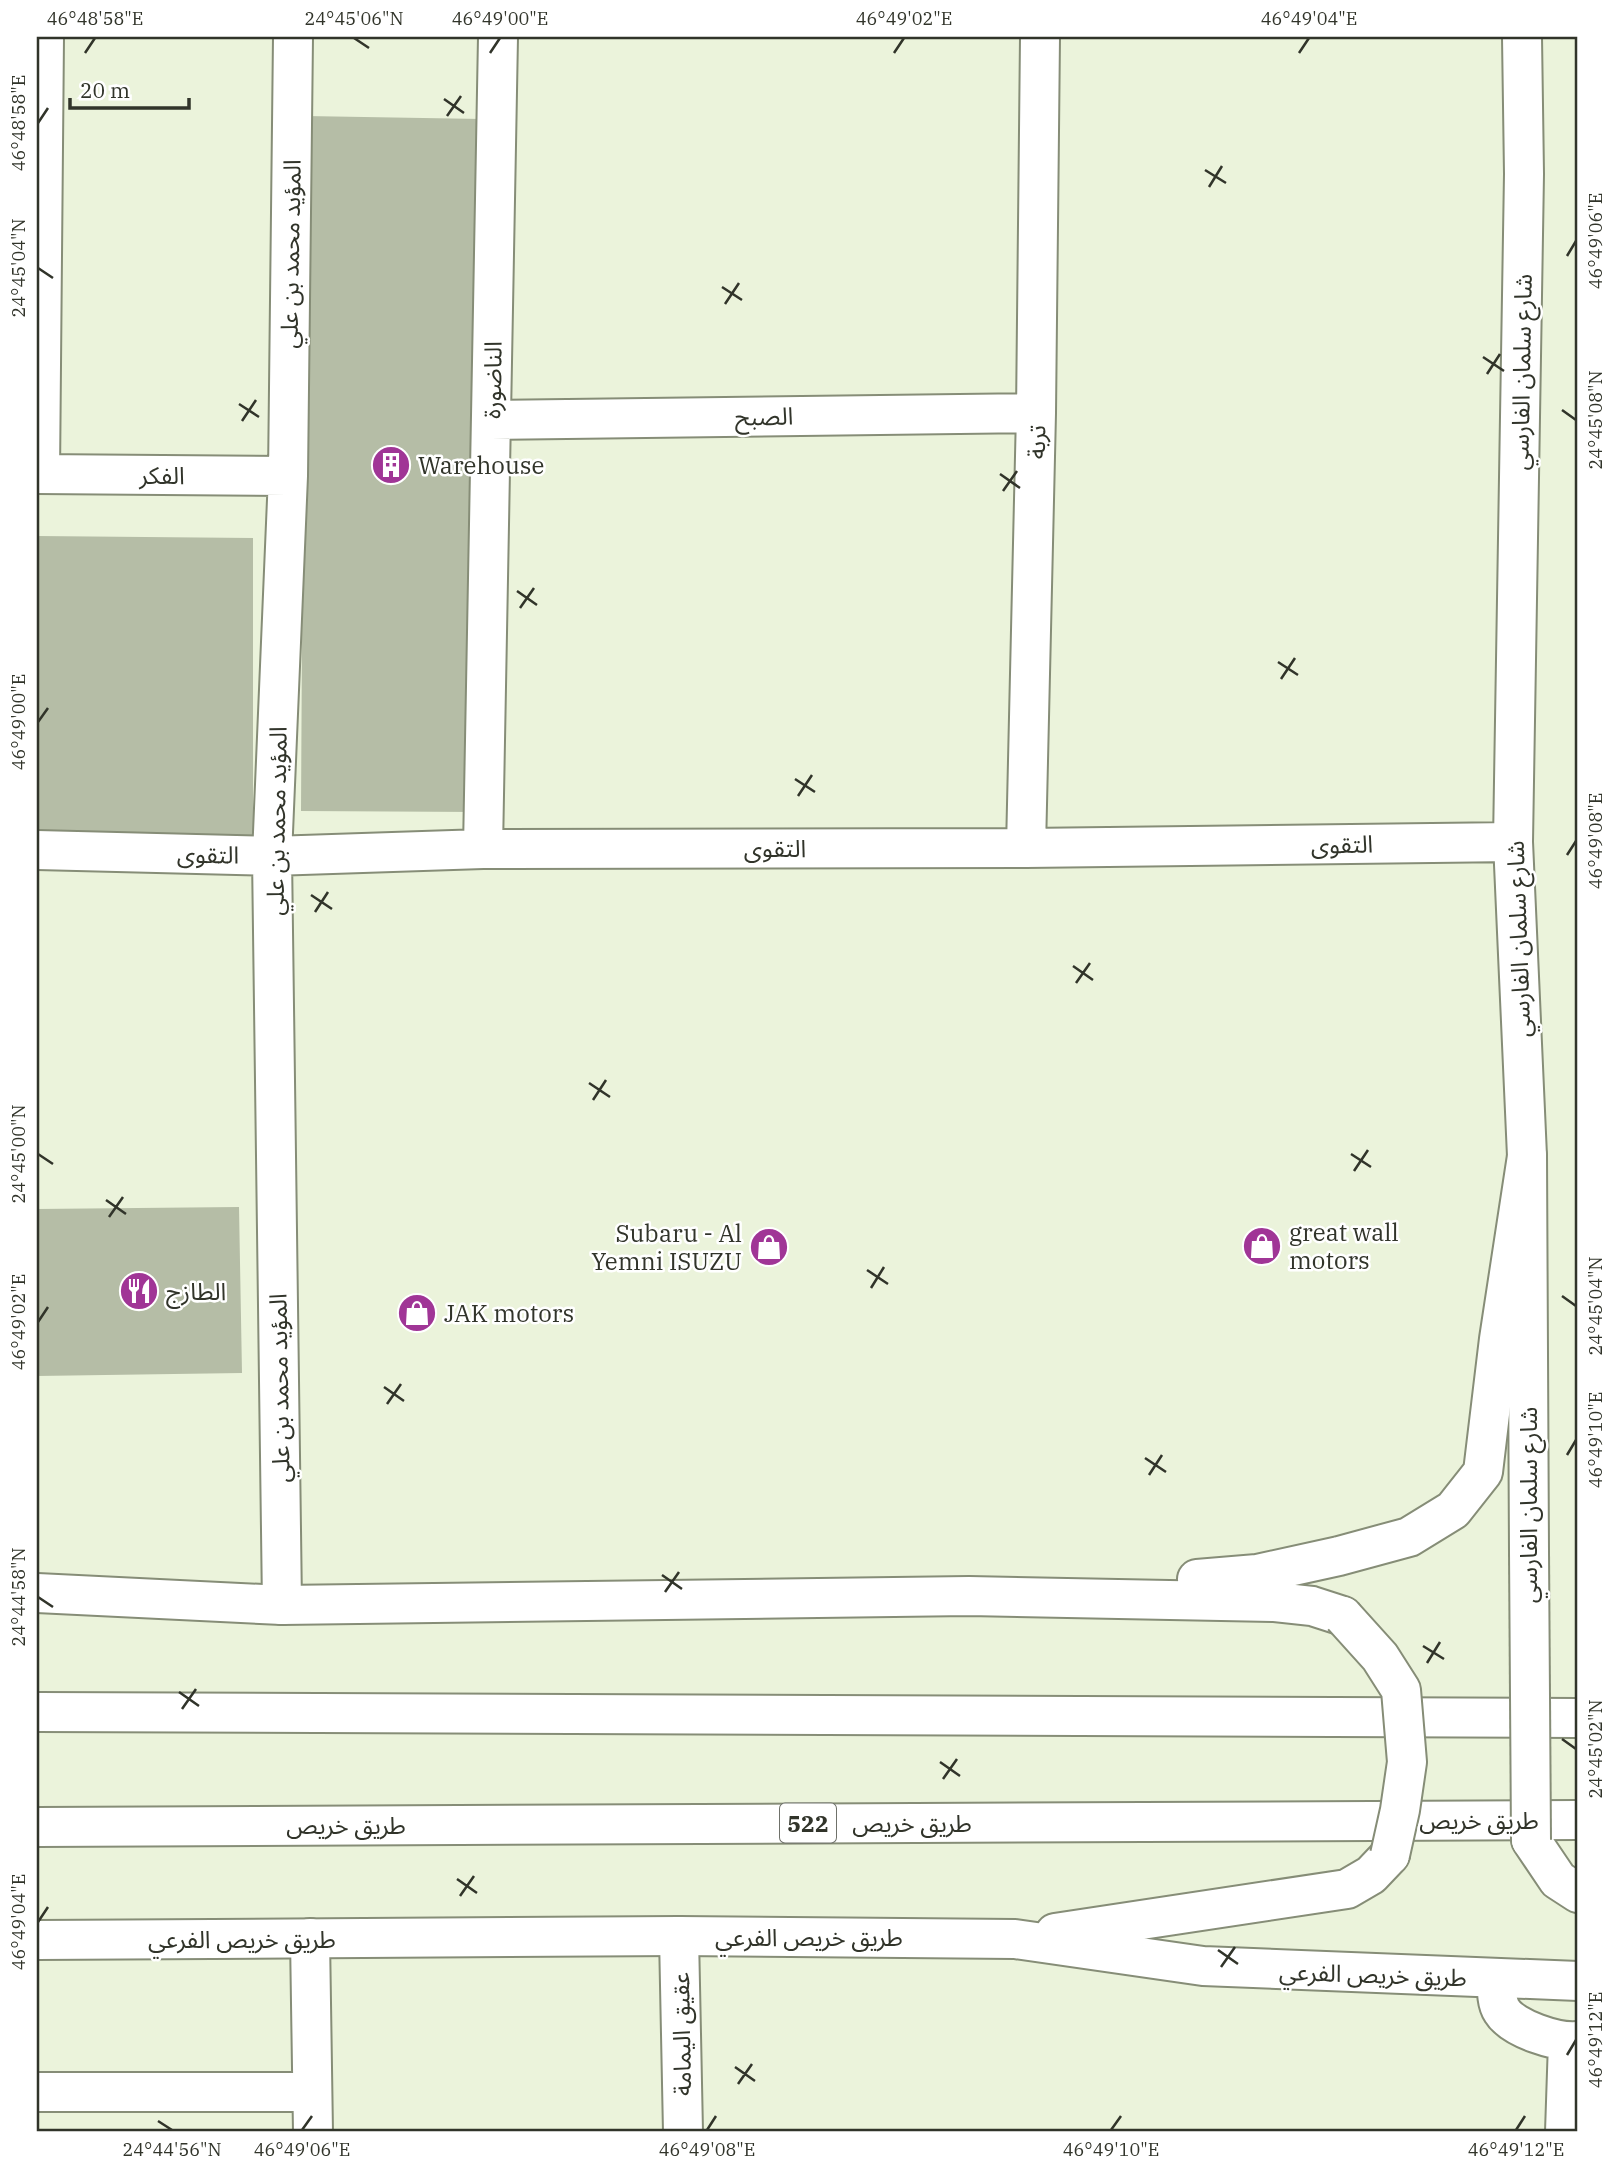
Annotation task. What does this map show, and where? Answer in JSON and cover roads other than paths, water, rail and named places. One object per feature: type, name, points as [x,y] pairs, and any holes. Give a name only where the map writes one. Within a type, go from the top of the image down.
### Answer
[{"type":"main road","points":[[38,474],[44,37]]},
{"type":"main road","name":"المؤيد محمد بن علي","points":[[282,1605],[272,856],[288,476],[293,37]]},
{"type":"main road","name":"الناضورة","points":[[483,849],[498,37]]},
{"type":"main road","name":"تربة","points":[[1026,848],[1037,413],[1040,37]]},
{"type":"main road","name":"شارع سلمان الفارسي","points":[[1522,37],[1524,174],[1513,842],[1527,1156],[1531,1840],[1558,1880],[1578,1893]]},
{"type":"main road","name":"الصبح","points":[[491,420],[1037,413]]},
{"type":"main road","name":"الفكر","points":[[38,474],[288,476]]},
{"type":"main road","name":"التقوى","points":[[37,850],[272,856],[483,849],[1026,848],[1513,842]]},
{"type":"main road","points":[[969,1595],[1257,1574],[1409,1537],[1453,1510],[1483,1472],[1527,1156]]},
{"type":"main road","points":[[37,1593],[282,1605],[969,1595],[1275,1602],[1312,1606],[1343,1616],[1380,1657],[1401,1690],[1407,1762],[1401,1810],[1390,1855],[1371,1875],[1347,1889],[1015,1939]]},
{"type":"main road","points":[[37,1712],[1578,1718]]},
{"type":"main road","name":"طريق خريص","points":[[37,1827],[1578,1820]]},
{"type":"main road","name":"طريق خريص الفرعي","points":[[37,1940],[679,1936],[1015,1939],[1203,1966],[1578,1980]]},
{"type":"main road","name":"عقيق اليمامة","points":[[679,1936],[683,2132]]},
{"type":"main road","points":[[310,1938],[313,2132]]},
{"type":"main road","points":[[1497,1978],[1500,2010],[1507,2017],[1539,2034],[1573,2041],[1565,2132]]},
{"type":"main road","points":[[37,2092],[312,2092]]},
{"type":"place","name":"Warehouse","points":[[391,465]]},
{"type":"place","name":"great wall motors","points":[[1262,1246]]},
{"type":"place","name":"Subaru - Al Yemni ISUZU","points":[[769,1247]]},
{"type":"place","name":"الطازج","points":[[139,1291]]},
{"type":"place","name":"JAK motors","points":[[417,1313]]}]
